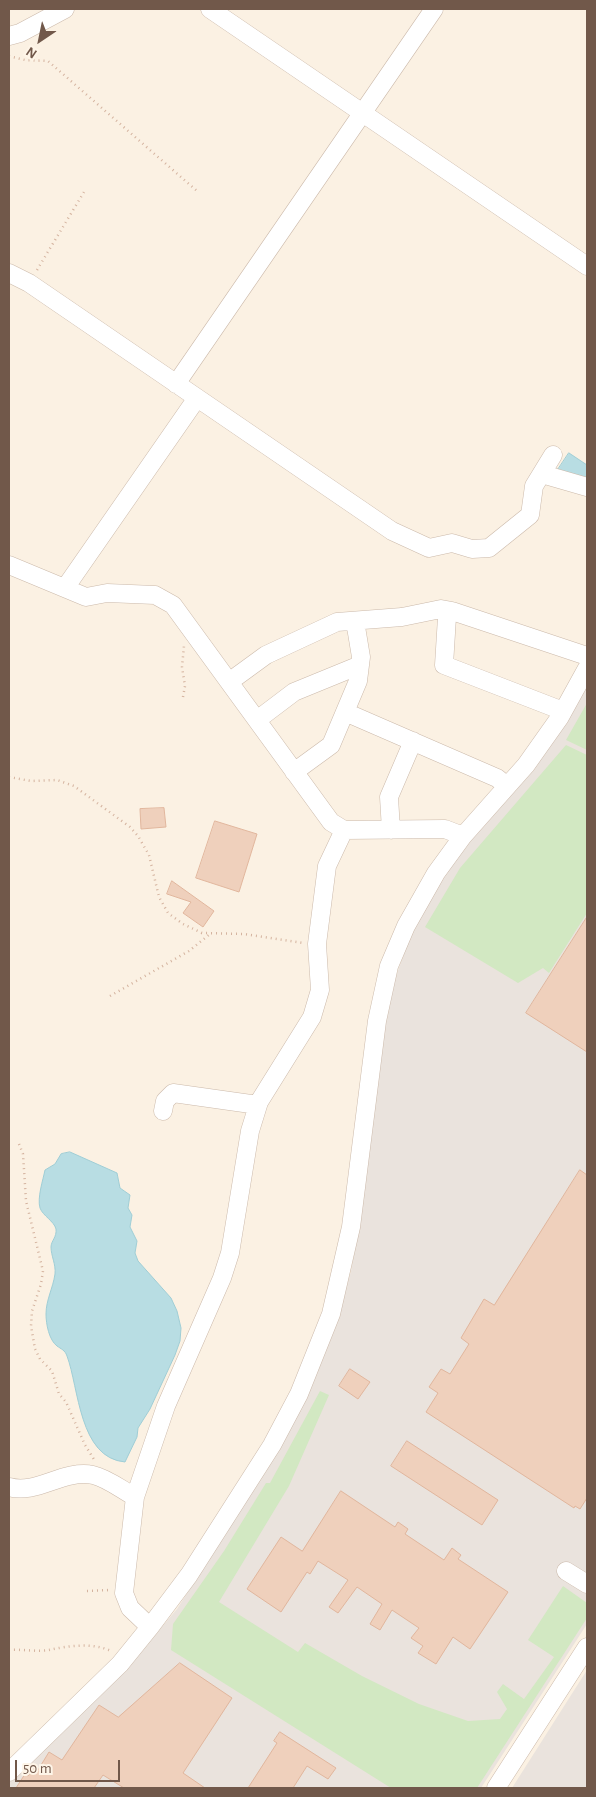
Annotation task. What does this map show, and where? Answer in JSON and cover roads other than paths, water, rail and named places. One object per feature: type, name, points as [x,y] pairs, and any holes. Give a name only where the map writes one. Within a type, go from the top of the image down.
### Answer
[{"type":"street","points":[[9,36],[20,33],[65,9]]},
{"type":"street","points":[[210,9],[587,266]]},
{"type":"street","points":[[176,384],[434,9]]},
{"type":"street","points":[[9,273],[29,283],[392,531],[429,548],[452,543],[472,549],[490,548],[530,515],[534,486],[553,455]]},
{"type":"street","points":[[65,588],[196,398]]},
{"type":"street","points":[[542,474],[587,487]]},
{"type":"street","points":[[9,565],[86,597],[107,593],[155,595],[173,605],[331,822],[344,830],[445,829],[463,836]]},
{"type":"street","points":[[229,682],[266,655],[338,622],[402,617],[440,610],[452,611],[587,656]]},
{"type":"street","points":[[447,617],[444,665],[563,711]]},
{"type":"street","points":[[294,772],[331,745],[358,681],[360,621]]},
{"type":"street","points":[[257,720],[294,692],[360,665]]},
{"type":"street","points":[[9,1772],[124,1658],[150,1627],[189,1575],[272,1444],[299,1394],[327,1323],[351,1227],[377,1021],[388,966],[406,926],[436,873],[463,836],[526,765],[563,711],[587,668]]},
{"type":"street","points":[[345,712],[497,778],[507,786]]},
{"type":"street","points":[[391,830],[389,797],[413,741]]},
{"type":"street","points":[[150,1627],[130,1608],[124,1591],[134,1497],[166,1406],[222,1278],[230,1253],[250,1131],[258,1105],[275,1073],[312,1017],[320,990],[317,944],[327,866],[344,830]]},
{"type":"street","points":[[163,1111],[165,1101],[173,1092],[258,1105]]},
{"type":"street","points":[[9,1486],[18,1490],[28,1489],[71,1475],[92,1475],[134,1497]]},
{"type":"street","points":[[566,1571],[587,1584]]},
{"type":"street","points":[[496,1788],[587,1647]]},
{"type":"water","points":[[569,453],[587,465],[587,480],[557,471]]},
{"type":"water","points":[[70,1152],[117,1173],[120,1188],[130,1195],[128,1208],[132,1215],[130,1227],[137,1241],[135,1253],[138,1261],[171,1298],[177,1311],[181,1328],[180,1341],[175,1355],[150,1409],[138,1428],[137,1437],[125,1462],[110,1458],[98,1448],[90,1435],[78,1403],[67,1356],[54,1343],[47,1327],[46,1309],[55,1274],[51,1247],[56,1229],[40,1208],[40,1194],[45,1170],[55,1164],[61,1154]]}]
